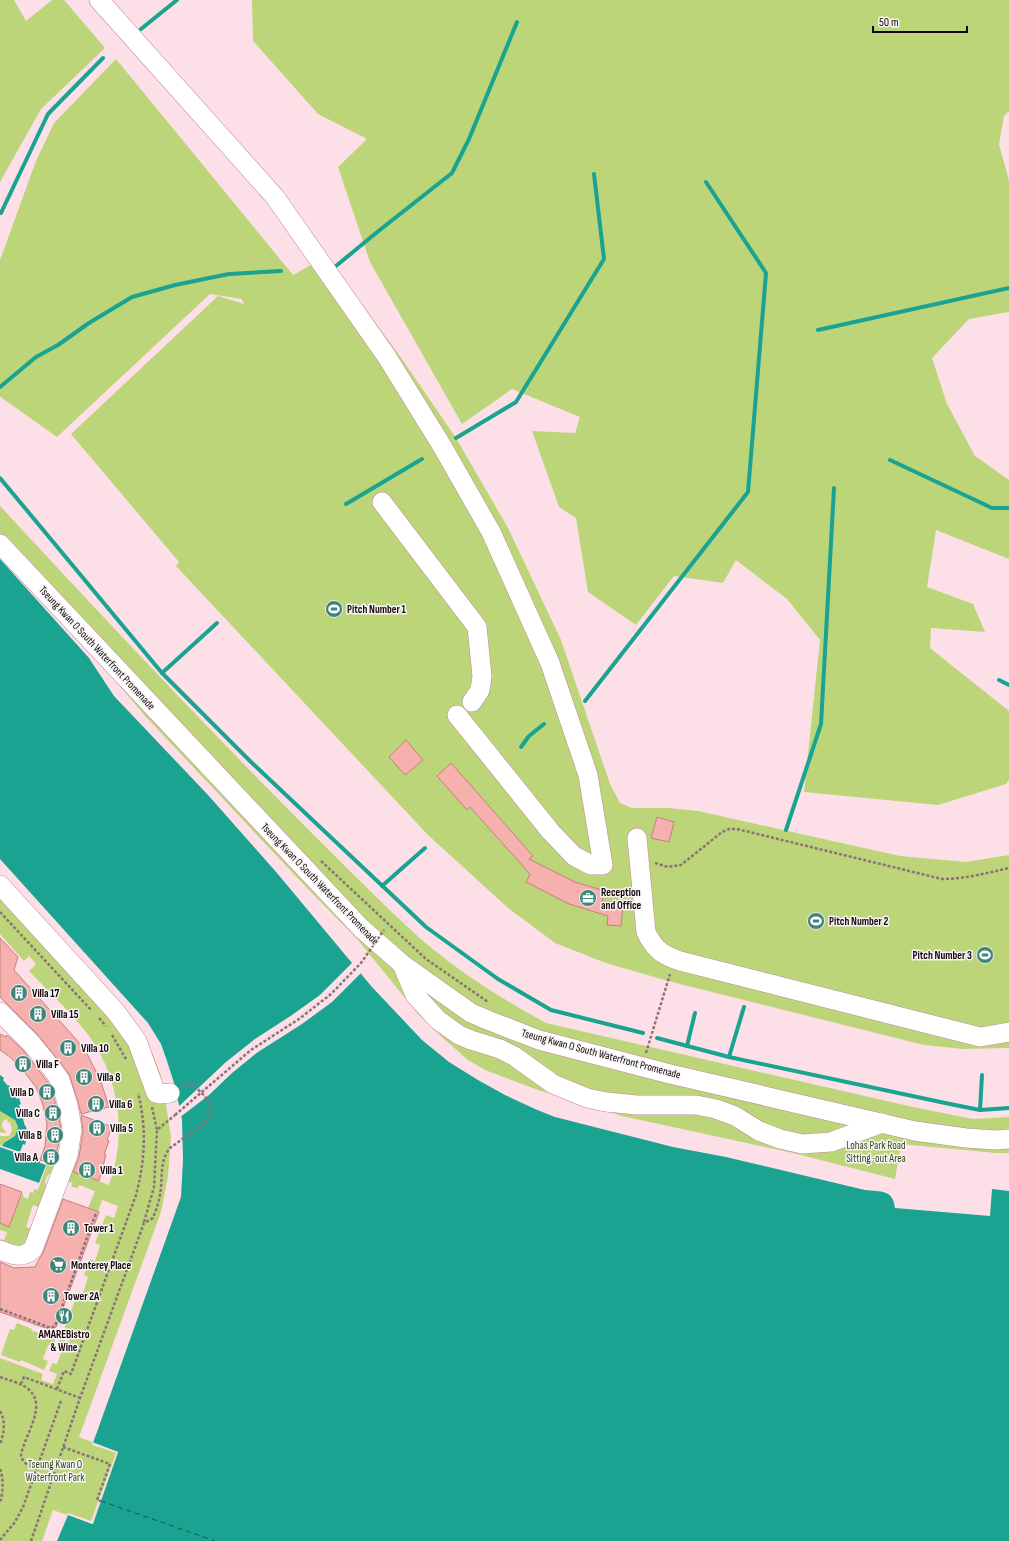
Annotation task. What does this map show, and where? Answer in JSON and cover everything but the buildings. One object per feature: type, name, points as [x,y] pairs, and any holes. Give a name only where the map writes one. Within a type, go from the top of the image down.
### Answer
[{"type":"street","points":[[99,0],[275,197],[387,357],[442,446],[491,532],[550,663],[588,775],[603,865],[591,865],[574,856],[551,832],[457,715]]},
{"type":"street","points":[[382,502],[478,628],[482,676],[480,690],[472,702]]},
{"type":"street","name":"Tseung Kwan O South Waterfront Promenade","points":[[0,544],[350,918],[373,940],[402,964],[471,1013],[539,1040],[670,1074],[940,1136],[996,1140],[1009,1139]]},
{"type":"street","points":[[637,838],[646,932],[650,940],[664,955],[688,963],[980,1037],[1009,1032]]},
{"type":"street","points":[[0,885],[116,1012],[137,1041],[156,1092],[160,1094],[170,1093]]},
{"type":"street","points":[[402,964],[415,995],[438,1020],[471,1040],[500,1049],[514,1056],[553,1084],[587,1098],[606,1102],[637,1105],[702,1106],[735,1116],[758,1131],[780,1139],[802,1144],[831,1142],[882,1123]]},
{"type":"street","points":[[0,1012],[31,1043],[60,1080],[68,1105],[72,1129],[68,1154],[33,1249],[28,1254],[20,1256],[0,1250]]},
{"type":"path","points":[[639,859],[668,867],[681,865],[722,832],[729,829],[737,829],[942,879],[955,879],[1009,868]]},
{"type":"path","points":[[320,860],[426,959],[492,1004]]},
{"type":"path","points":[[0,912],[99,1018],[112,1035],[129,1065]]},
{"type":"path","points":[[31,1541],[80,1398],[151,1202],[154,1187],[157,1130],[246,1053],[263,1040],[299,1018],[331,994],[361,963],[384,930]]},
{"type":"path","points":[[648,1046],[668,981]]},
{"type":"path","points":[[144,1223],[153,1218],[157,1207],[161,1193],[163,1163],[166,1153],[170,1148],[206,1122],[210,1117],[211,1110],[204,1096],[194,1085],[188,1083],[170,1093]]},
{"type":"path","points":[[57,1389],[64,1372],[71,1374],[133,1206],[140,1183],[144,1153],[144,1134],[141,1104],[137,1089]]},
{"type":"path","points":[[0,1309],[51,1328],[55,1326],[96,1213]]},
{"type":"path","points":[[0,1377],[21,1384],[32,1393],[37,1404],[36,1412],[21,1455],[26,1464],[37,1470]]},
{"type":"path","points":[[21,1384],[24,1377],[80,1398]]},
{"type":"path","points":[[0,1540],[19,1516],[61,1401]]},
{"type":"path","points":[[0,1411],[2,1414],[4,1428],[0,1444]]},
{"type":"path","points":[[63,1447],[110,1464],[97,1500],[101,1501]]},
{"type":"path","points":[[0,1469],[3,1488],[0,1503]]},
{"type":"green space","points":[[0,0],[14,0],[26,21],[52,0],[64,0],[105,48],[41,109],[0,182]]},
{"type":"green space","points":[[252,0],[1009,0],[1009,111],[1004,116],[999,144],[1009,181],[1009,312],[969,319],[932,358],[947,404],[975,456],[1009,480],[1009,559],[936,530],[927,587],[973,604],[985,632],[931,628],[930,648],[1009,711],[1009,780],[1006,784],[938,805],[804,792],[820,640],[787,599],[736,560],[723,583],[674,576],[636,625],[588,592],[576,518],[559,507],[532,431],[575,433],[580,417],[512,389],[462,424],[370,262],[338,167],[367,139],[318,114],[253,41]]},
{"type":"green space","points":[[116,59],[293,275],[327,256],[404,362],[456,438],[508,528],[561,640],[610,784],[620,803],[632,808],[669,808],[698,811],[900,856],[966,862],[1009,855],[1009,1048],[963,1049],[924,1045],[668,981],[606,963],[555,943],[508,908],[428,835],[176,566],[179,562],[71,434],[218,296],[244,304],[242,299],[210,294],[57,437],[0,396],[0,260],[36,161],[54,123]]},
{"type":"green space","name":"Lohas Park Road Sitting-out Area","points":[[0,506],[211,730],[363,884],[427,944],[476,981],[546,1023],[913,1107],[973,1119],[1009,1117],[1009,1153],[901,1144],[895,1179],[793,1153],[622,1116],[538,1090],[485,1070],[468,1060],[418,1014],[358,940],[146,717],[0,552]]},
{"type":"green space","name":"Tseung Kwan O Waterfront Park","points":[[0,875],[131,1019],[152,1052],[162,1079],[171,1137],[168,1176],[161,1212],[79,1437],[118,1452],[92,1524],[53,1510],[42,1541],[0,1541],[0,1358],[43,1374],[41,1380],[53,1384],[57,1374],[49,1371],[52,1363],[57,1364],[62,1350],[57,1348],[60,1339],[69,1342],[70,1338],[62,1335],[78,1292],[83,1293],[88,1277],[84,1275],[90,1259],[95,1261],[100,1245],[95,1243],[106,1215],[114,1218],[118,1206],[102,1200],[98,1212],[88,1208],[95,1191],[79,1185],[78,1188],[71,1187],[73,1183],[68,1182],[69,1170],[109,1185],[115,1166],[119,1127],[114,1089],[108,1070],[89,1036],[75,1019],[29,971],[36,964],[29,956],[24,961],[0,934]]},
{"type":"green space","points":[[0,1111],[15,1120],[18,1127],[15,1136],[7,1140],[2,1146],[0,1145],[0,1136],[9,1136],[12,1130],[10,1122],[8,1123],[7,1119],[3,1121],[2,1125],[3,1129],[7,1132],[0,1132]]},
{"type":"green space","points":[[48,1162],[58,1166],[47,1176],[45,1181],[47,1188],[39,1207],[33,1205],[26,1227],[32,1229],[26,1242],[19,1246],[0,1243],[0,1239],[4,1240],[7,1232],[0,1230],[0,1223],[9,1226],[21,1194],[24,1195],[23,1197],[28,1199],[30,1192],[33,1193],[34,1189],[38,1190]]},
{"type":"green space","points":[[17,1323],[32,1329],[32,1331],[56,1338],[53,1347],[48,1345],[43,1359],[48,1361],[44,1370],[21,1360],[20,1362],[1,1355],[10,1329],[14,1330]]},
{"type":"shaded area","points":[[0,559],[89,658],[114,696],[208,795],[277,873],[372,987],[422,1040],[449,1062],[505,1095],[555,1117],[673,1147],[726,1157],[865,1190],[889,1194],[892,1197],[895,1208],[990,1216],[992,1189],[1009,1191],[1009,1541],[57,1541],[68,1515],[93,1524],[118,1452],[93,1443],[181,1197],[183,1160],[182,1120],[175,1086],[167,1061],[161,1044],[148,1023],[0,859]]},
{"type":"shaded area","points":[[0,1075],[4,1078],[3,1080],[8,1086],[9,1085],[14,1091],[12,1093],[17,1099],[19,1098],[21,1104],[19,1105],[22,1112],[24,1111],[26,1118],[23,1119],[27,1133],[24,1133],[24,1141],[26,1141],[20,1152],[2,1146],[5,1142],[15,1136],[18,1127],[15,1120],[0,1111]]},
{"type":"shaded area","points":[[0,1147],[40,1161],[40,1163],[46,1165],[39,1183],[0,1169]]},
{"type":"pier","points":[[353,962],[362,972],[332,1002],[302,1024],[258,1052],[232,1073],[209,1095],[179,1118],[177,1108],[226,1062],[255,1039],[320,995]]},
{"type":"pier","points":[[92,1442],[118,1452],[92,1524],[66,1514],[68,1513],[91,1521],[116,1453],[93,1445]]},
{"type":"waterway","points":[[141,29],[177,0]]},
{"type":"waterway","points":[[336,266],[452,173],[469,139],[517,22]]},
{"type":"waterway","points":[[1,213],[48,114],[103,58]]},
{"type":"waterway","points":[[456,438],[516,402],[604,259],[594,174]]},
{"type":"waterway","points":[[585,701],[748,492],[766,273],[706,182]]},
{"type":"waterway","points":[[0,387],[36,357],[58,345],[89,323],[132,297],[175,285],[229,274],[281,271]]},
{"type":"waterway","points":[[818,330],[1009,288]]},
{"type":"waterway","points":[[346,504],[422,459]]},
{"type":"waterway","points":[[890,460],[992,508],[1009,508]]},
{"type":"waterway","points":[[0,478],[162,673],[250,761],[426,927],[498,979],[551,1010],[643,1033]]},
{"type":"waterway","points":[[786,830],[821,724],[834,488]]},
{"type":"waterway","points":[[162,673],[217,623]]},
{"type":"waterway","points":[[999,680],[1009,685]]},
{"type":"waterway","points":[[521,747],[529,736],[544,724]]},
{"type":"waterway","points":[[382,886],[425,848]]},
{"type":"waterway","points":[[729,1057],[744,1007]]},
{"type":"waterway","points":[[687,1046],[695,1013]]},
{"type":"waterway","points":[[657,1038],[729,1057],[980,1110],[1009,1108]]},
{"type":"waterway","points":[[980,1110],[982,1075]]},
{"type":"ferry route","points":[[101,1501],[215,1541]]},
{"type":"place","name":"Pitch Number 1","points":[[334,609]]},
{"type":"place","name":"Reception and Office","points":[[588,898]]},
{"type":"place","name":"Pitch Number 2","points":[[816,921]]},
{"type":"place","name":"Pitch Number 3","points":[[985,955]]},
{"type":"place","name":"Villa 17","points":[[19,993]]},
{"type":"place","name":"Villa 15","points":[[38,1014]]},
{"type":"place","name":"Villa 10","points":[[68,1048]]},
{"type":"place","name":"Villa F","points":[[23,1064]]},
{"type":"place","name":"Villa 8","points":[[84,1077]]},
{"type":"place","name":"Villa D","points":[[47,1092]]},
{"type":"place","name":"Villa 6","points":[[96,1104]]},
{"type":"place","name":"Villa C","points":[[53,1113]]},
{"type":"place","name":"Villa 5","points":[[97,1128]]},
{"type":"place","name":"Villa B","points":[[55,1135]]},
{"type":"place","name":"Villa A","points":[[51,1157]]},
{"type":"place","name":"Villa 1","points":[[87,1170]]},
{"type":"place","name":"Tower 1","points":[[71,1228]]},
{"type":"place","name":"Monterey Place","points":[[58,1265]]},
{"type":"place","name":"Tower 2A","points":[[51,1296]]},
{"type":"place","name":"AMAREBistro & Wine","points":[[64,1316]]}]
